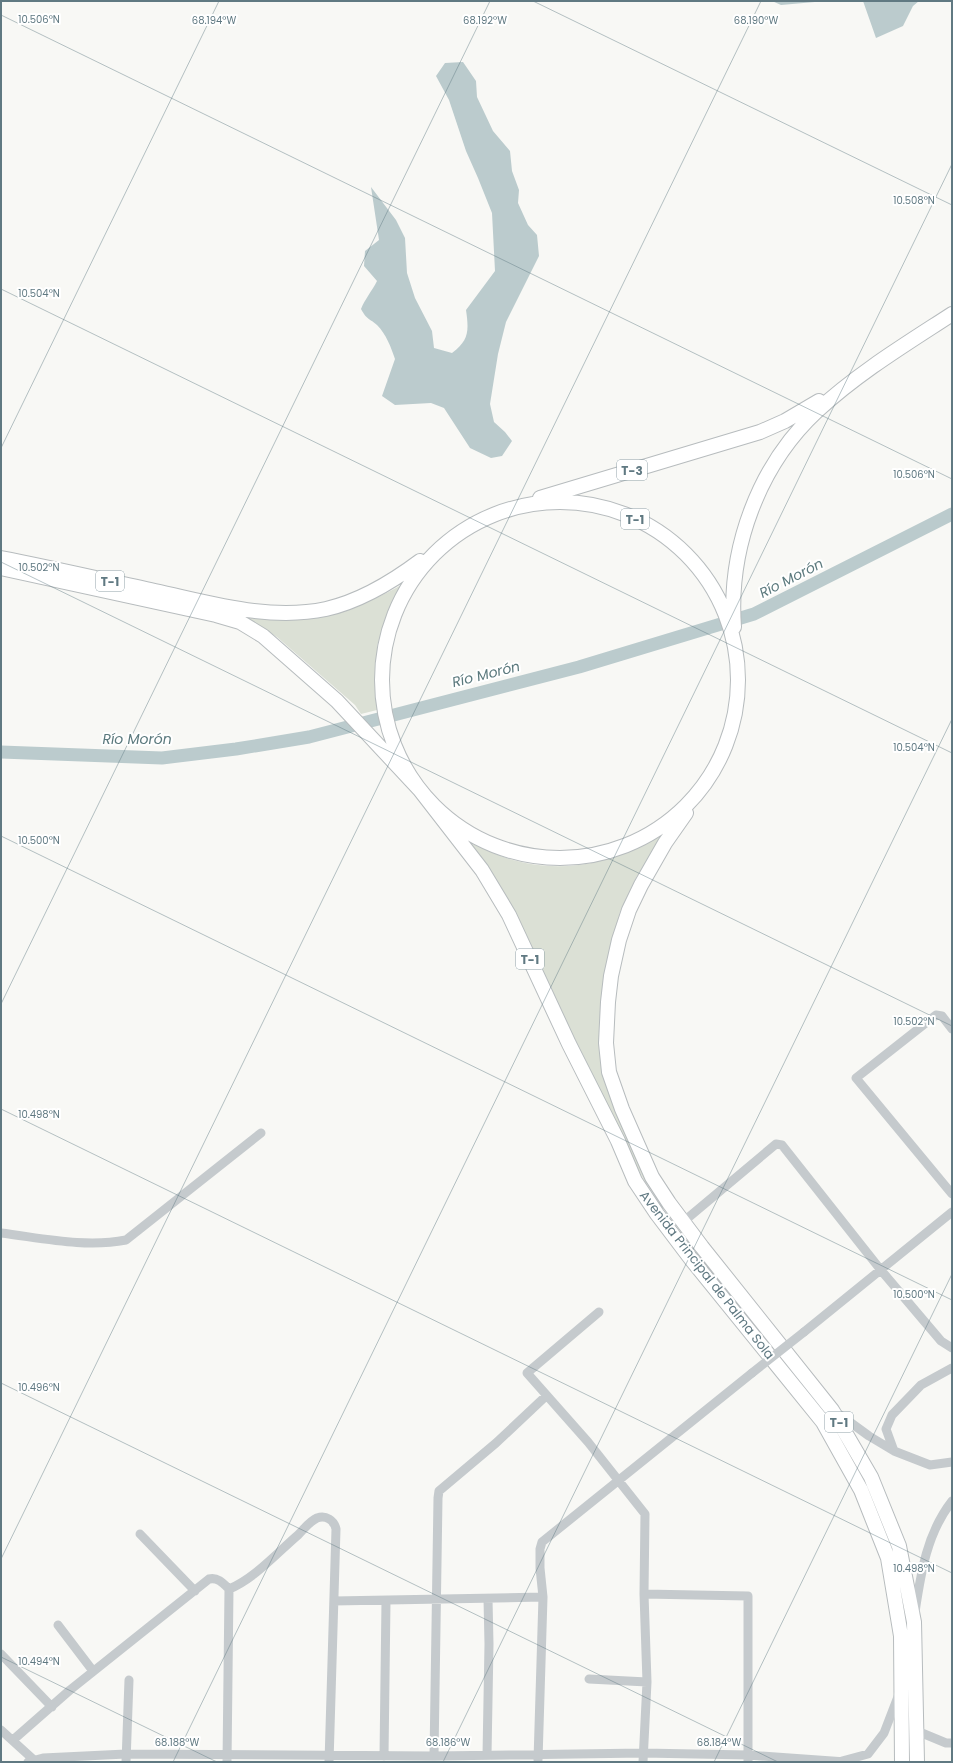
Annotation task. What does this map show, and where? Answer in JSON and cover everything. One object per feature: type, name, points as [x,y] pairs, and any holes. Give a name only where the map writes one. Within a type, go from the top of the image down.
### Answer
[{"type":"highway","name":"T-3","points":[[505,510],[536,499],[760,432],[785,421],[856,379],[952,314]]},
{"type":"highway","name":"T-3","points":[[729,612],[739,546],[750,512],[763,485],[785,448],[808,420],[856,379]]},
{"type":"highway","name":"T-1","points":[[1,558],[219,605],[256,611],[294,613],[326,609],[355,600],[386,584],[479,521],[505,510],[533,504],[562,502],[591,505],[632,518],[663,536],[690,559],[729,612],[735,648],[738,691],[734,719],[720,759],[705,784],[676,816],[640,839],[600,854],[571,858],[528,855],[501,848],[487,842],[462,829],[450,820],[439,811],[374,740],[330,695],[263,636],[247,626],[232,619],[1,568]]},
{"type":"highway","name":"T-1","points":[[420,790],[404,766],[390,735],[384,710],[381,670],[385,641],[391,620],[399,601],[414,576],[443,545]]},
{"type":"highway","name":"Avenida Principal de Palma Sola","points":[[705,784],[650,869],[629,910],[614,959],[607,1017],[606,1043],[609,1072],[622,1109],[652,1177],[683,1222],[832,1410],[871,1477],[899,1546],[914,1622],[917,1762]]},
{"type":"highway","name":"Avenida Principal de Palma Sola","points":[[420,790],[482,870],[509,915],[569,1044],[618,1141],[635,1181],[657,1214],[691,1259],[822,1422],[861,1490],[888,1558],[901,1636],[902,1762]]},
{"type":"street","points":[[952,1029],[942,1016],[936,1015],[856,1078],[952,1194]]},
{"type":"street","points":[[1,1232],[80,1242],[110,1243],[126,1240],[261,1133]]},
{"type":"street","points":[[683,1222],[776,1144],[782,1145],[880,1269],[941,1341],[952,1348]]},
{"type":"street","points":[[538,1759],[543,1597],[540,1568],[540,1549],[542,1542],[952,1212]]},
{"type":"street","points":[[599,1312],[527,1373],[588,1442],[645,1514],[644,1594],[647,1682],[643,1758]]},
{"type":"street","points":[[894,1451],[886,1429],[892,1415],[921,1385],[952,1368]]},
{"type":"street","points":[[434,1756],[439,1491],[496,1443],[546,1396]]},
{"type":"street","points":[[832,1410],[869,1436],[894,1451],[930,1465],[952,1462]]},
{"type":"street","points":[[914,1622],[926,1552],[934,1531],[952,1501]]},
{"type":"street","points":[[229,1589],[238,1586],[264,1565],[314,1520],[325,1517],[332,1521],[336,1529],[329,1759]]},
{"type":"street","points":[[140,1534],[195,1591]]},
{"type":"street","points":[[13,1740],[93,1671],[209,1579],[214,1578],[220,1580],[229,1589],[227,1758]]},
{"type":"street","points":[[644,1594],[748,1596],[748,1759]]},
{"type":"street","points":[[334,1601],[543,1597]]},
{"type":"street","points":[[487,1755],[489,1644],[488,1599]]},
{"type":"street","points":[[384,1756],[386,1601]]},
{"type":"street","points":[[58,1625],[93,1671]]},
{"type":"street","points":[[1,1654],[52,1707]]},
{"type":"street","points":[[589,1678],[647,1682]]},
{"type":"street","points":[[126,1758],[129,1680]]},
{"type":"street","points":[[1,1730],[13,1740],[31,1761],[126,1758],[329,1759],[384,1756],[487,1755],[538,1759],[748,1759],[844,1762],[868,1754],[884,1733],[902,1686]]},
{"type":"street","points":[[917,1731],[946,1743],[952,1743]]},
{"type":"shaded area","points":[[772,1],[826,1],[781,5]]},
{"type":"shaded area","points":[[863,1],[919,1],[913,6],[903,26],[876,38]]},
{"type":"shaded area","points":[[463,62],[476,81],[477,97],[493,131],[510,151],[512,171],[519,190],[518,203],[528,225],[537,235],[539,256],[506,322],[498,354],[490,404],[494,422],[512,441],[502,456],[491,458],[470,448],[444,408],[431,403],[395,405],[382,396],[395,359],[383,332],[363,313],[361,309],[377,281],[364,266],[365,251],[379,240],[371,187],[396,220],[405,238],[407,273],[415,298],[432,331],[434,348],[452,353],[462,344],[465,339],[467,329],[466,310],[495,271],[492,213],[466,151],[449,100],[436,76],[445,63]]},
{"type":"shaded area","points":[[401,585],[388,611],[377,646],[377,710],[361,714],[355,705],[277,637],[247,618],[312,617],[334,613],[358,605]]},
{"type":"shaded area","points":[[666,828],[668,831],[637,876],[620,912],[612,941],[600,1015],[602,1056],[649,1182],[646,1184],[468,842],[513,860],[529,864],[545,866],[577,865],[593,863],[624,854],[643,845]]},
{"type":"waterway","name":"Río Morón","points":[[1,752],[162,758],[236,749],[309,737],[579,667],[754,614],[952,514]]}]
